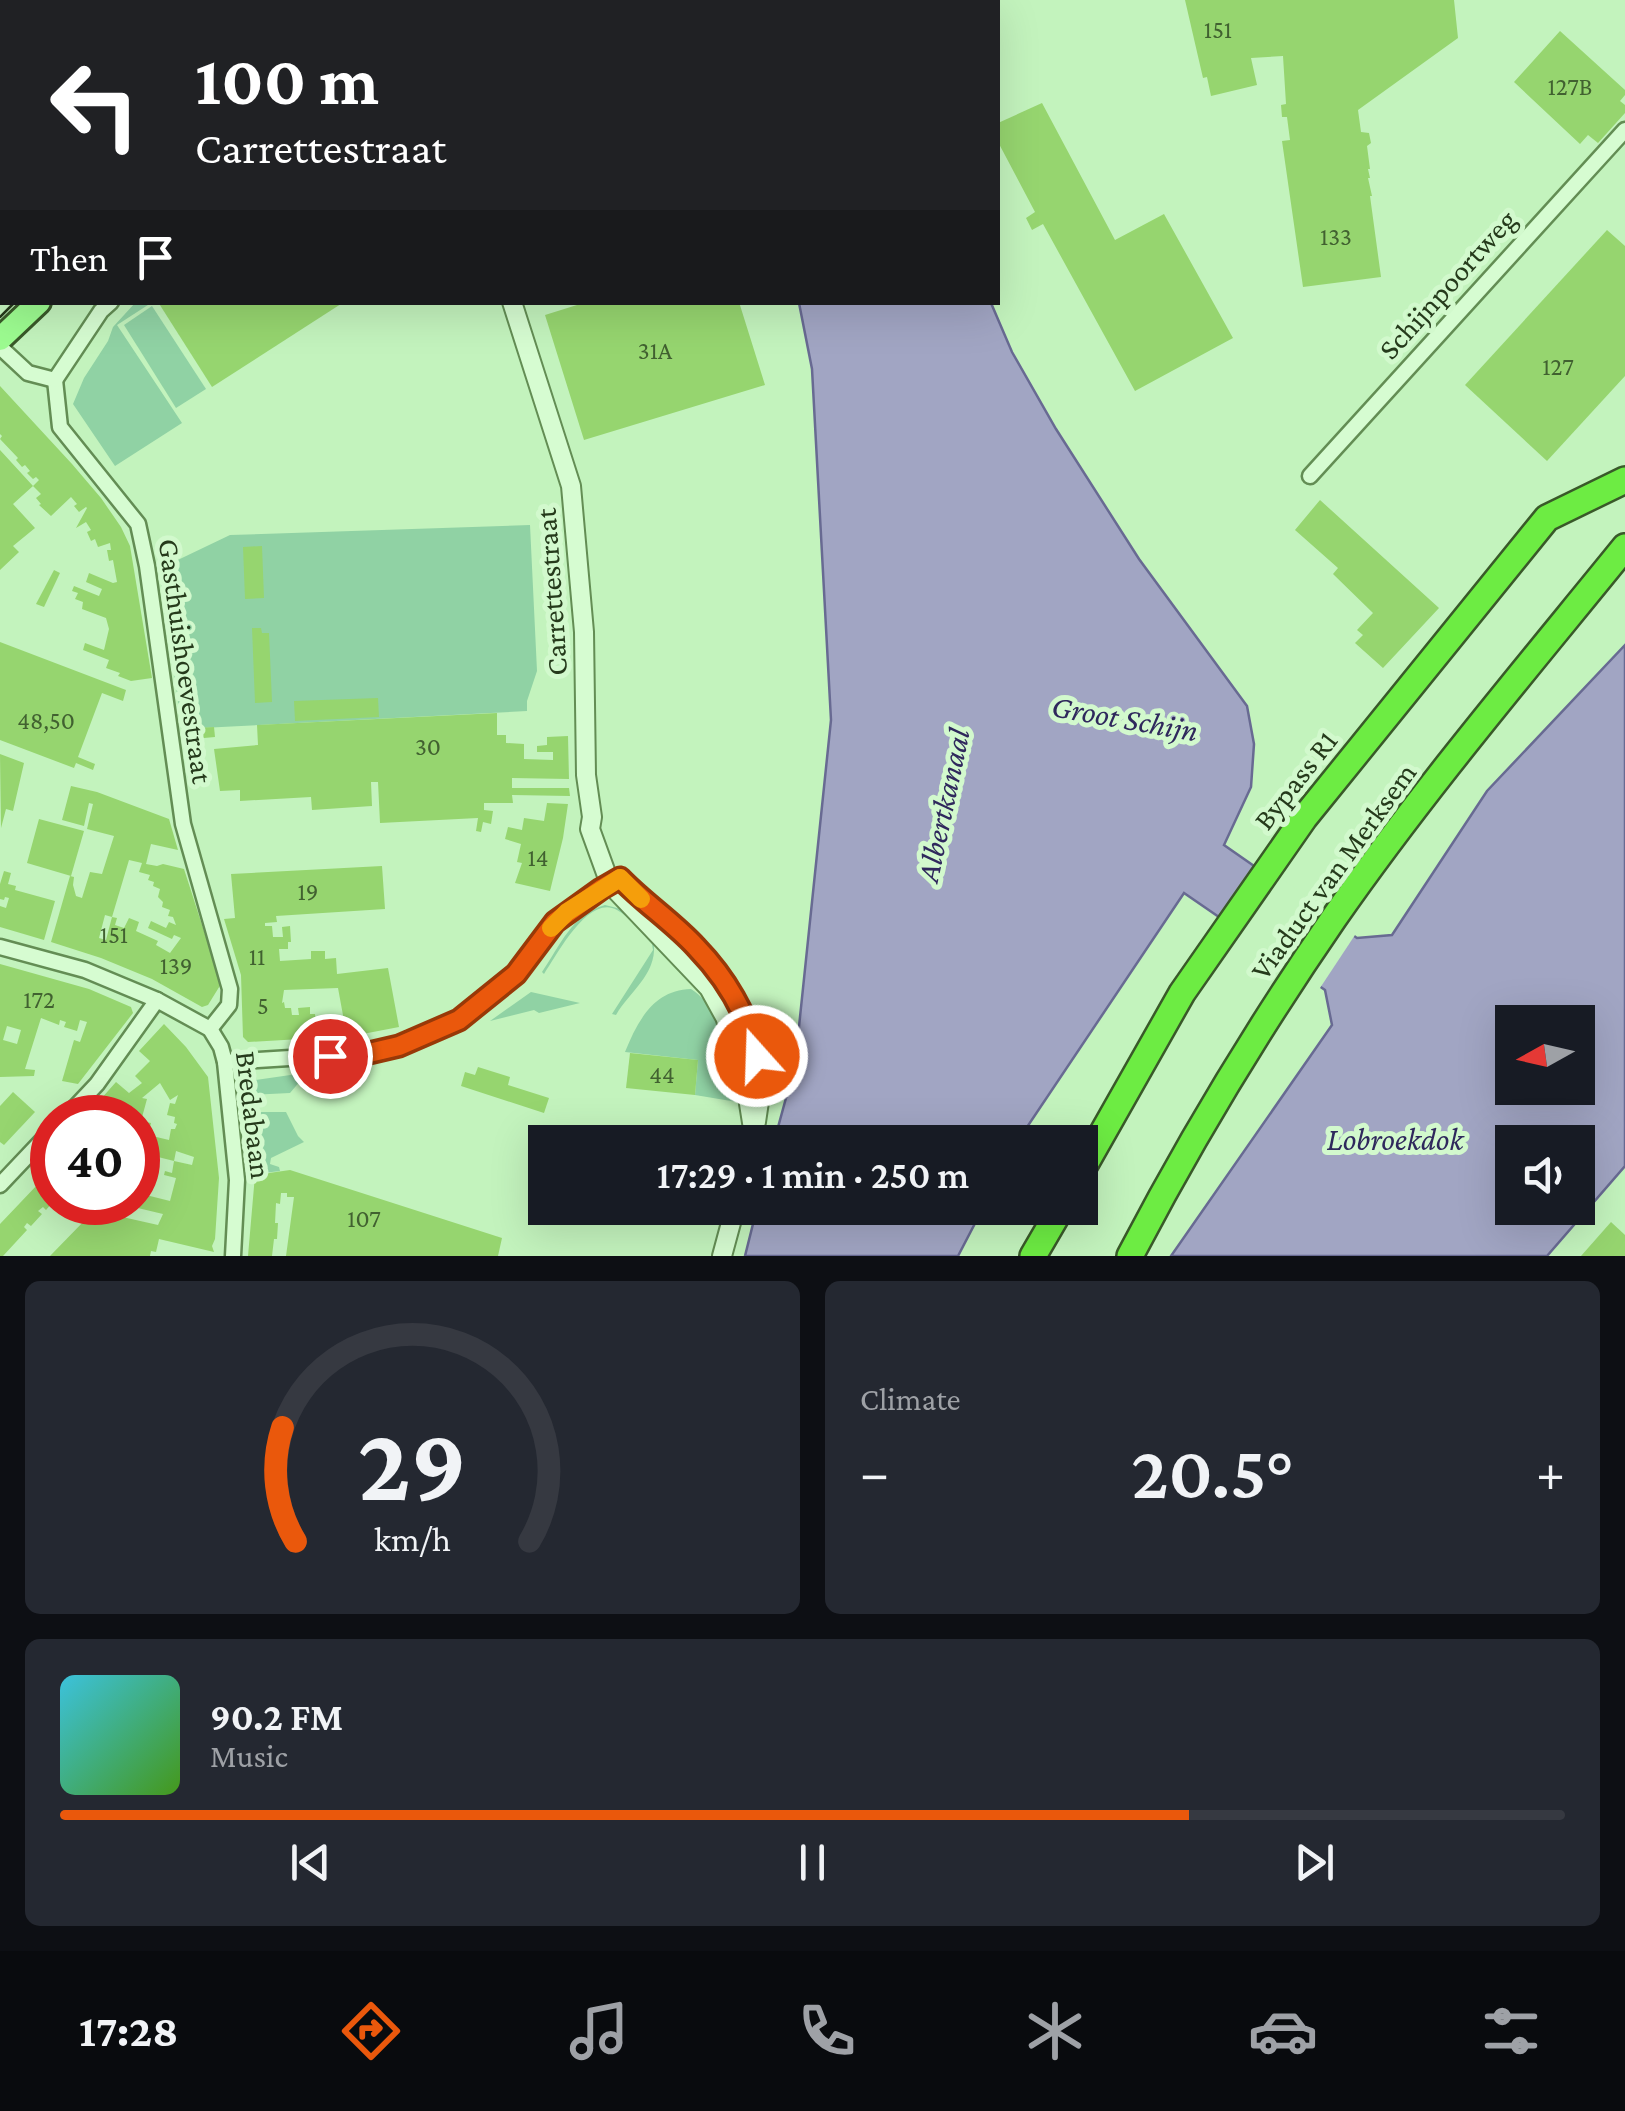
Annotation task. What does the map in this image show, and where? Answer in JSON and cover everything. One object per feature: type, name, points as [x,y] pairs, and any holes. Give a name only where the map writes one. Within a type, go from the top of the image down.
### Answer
[{"type":"highway","name":"Bypass R1","points":[[1098,1141],[1182,993],[1304,818],[1547,518],[1624,481]]},
{"type":"highway","name":"Viaduct van Merksem","points":[[1130,1256],[1218,1097],[1336,915],[1439,778],[1625,547]]},
{"type":"highway","points":[[1033,1256],[1050,1225]]},
{"type":"main road","points":[[0,343],[36,305]]},
{"type":"street","name":"Schijnpoortweg","points":[[1310,476],[1625,130]]},
{"type":"street","points":[[0,343],[28,373],[55,380],[108,305]]},
{"type":"street","name":"Carrettestraat","points":[[513,305],[572,486],[584,632],[586,775],[592,817],[604,836],[615,881]]},
{"type":"street","name":"Gasthuishoevestraat","points":[[55,380],[60,426],[138,524],[183,824],[230,988],[229,1005],[210,1029]]},
{"type":"street","points":[[225,1062],[369,1053],[399,1046],[459,1020],[516,974],[555,922],[615,881],[709,988],[725,1017],[743,1066],[751,1125]]},
{"type":"street","name":"Bredabaan","points":[[0,947],[85,970],[157,1000],[210,1029],[222,1047],[225,1062],[238,1180],[232,1256]]},
{"type":"street","points":[[86,1095],[157,1000]]},
{"type":"street","points":[[0,1185],[30,1153]]},
{"type":"street","points":[[722,1256],[730,1225]]},
{"type":"green space","points":[[133,305],[148,305],[117,325],[182,423],[115,466],[73,404],[113,327]]},
{"type":"green space","points":[[152,306],[206,389],[176,408],[124,325]]},
{"type":"green space","points":[[530,525],[537,671],[527,711],[182,729],[159,569],[230,535]]},
{"type":"green space","points":[[605,905],[621,909],[654,945],[654,956],[647,974],[616,1015],[612,1014],[653,950],[640,930],[617,910],[606,907],[585,918],[542,972],[575,923],[594,909]]},
{"type":"green space","points":[[691,989],[720,1024],[730,1055],[737,1102],[695,1095],[698,1060],[625,1052],[642,1018],[657,1001]]},
{"type":"green space","points":[[531,992],[580,1003],[490,1021]]},
{"type":"green space","points":[[318,1071],[301,1080],[290,1093],[246,1095],[248,1081]]},
{"type":"green space","points":[[248,1112],[286,1112],[304,1142],[271,1158],[270,1164],[280,1171],[255,1174]]},
{"type":"water","points":[[799,305],[992,305],[1012,352],[1056,429],[1139,559],[1247,706],[1254,744],[1251,787],[1224,845],[1357,938],[1392,935],[1487,791],[1625,645],[1625,1166],[1595,1201],[1595,1125],[1495,1125],[1495,1225],[1574,1225],[1547,1256],[1171,1256],[1332,1025],[1325,990],[1184,893],[1028,1125],[779,1125],[795,1065],[831,720],[812,369]]},
{"type":"water","points":[[753,1225],[974,1225],[958,1256],[745,1256]]},
{"type":"pier","points":[[1275,874],[1357,932],[1318,991],[1235,936]]},
{"type":"building","points":[[1185,0],[1454,0],[1458,38],[1358,110],[1361,132],[1369,133],[1371,143],[1367,146],[1368,178],[1381,277],[1303,287],[1282,141],[1290,140],[1281,105],[1286,104],[1283,56],[1251,58],[1257,85],[1211,96],[1207,77],[1203,78]]},
{"type":"building","points":[[1560,31],[1625,90],[1620,101],[1625,105],[1625,113],[1598,143],[1588,135],[1580,144],[1514,82]]},
{"type":"building","points":[[1042,103],[1115,240],[1164,214],[1233,338],[1135,391],[1043,224],[1032,230],[1026,218],[1035,212],[1000,146],[1000,122]]},
{"type":"building","points":[[1607,230],[1625,246],[1625,376],[1547,461],[1465,385]]},
{"type":"building","points":[[160,305],[339,305],[212,387]]},
{"type":"building","points":[[577,305],[740,305],[765,385],[584,440],[545,315]]},
{"type":"building","points":[[0,386],[72,464],[121,527],[130,546],[152,678],[131,681],[118,676],[120,673],[106,668],[109,660],[83,650],[85,643],[104,650],[109,629],[106,618],[82,609],[83,602],[75,599],[78,593],[72,591],[74,586],[99,596],[102,589],[86,582],[89,573],[117,582],[107,550],[111,550],[110,543],[98,547],[95,539],[91,541],[86,522],[76,528],[87,508],[79,512],[71,497],[51,516],[39,505],[36,498],[41,494],[33,486],[39,480],[27,473],[30,471],[25,465],[22,467],[0,439]]},
{"type":"building","points":[[0,450],[33,486],[13,504],[35,528],[13,546],[19,552],[0,570]]},
{"type":"building","points":[[1320,500],[1439,608],[1383,668],[1355,643],[1363,635],[1357,630],[1373,613],[1333,574],[1338,568],[1295,530]]},
{"type":"building","points":[[262,546],[264,598],[245,599],[243,547]]},
{"type":"building","points":[[54,570],[60,573],[44,607],[36,604]]},
{"type":"building","points":[[252,628],[269,633],[272,702],[255,703]]},
{"type":"building","points":[[0,642],[126,690],[123,701],[102,693],[78,757],[95,764],[93,770],[76,763],[74,768],[0,740]]},
{"type":"building","points":[[378,698],[379,717],[295,721],[294,701]]},
{"type":"building","points":[[497,713],[497,735],[506,735],[506,743],[524,744],[524,759],[553,760],[553,752],[537,752],[537,746],[547,745],[547,737],[568,736],[569,779],[512,778],[512,788],[569,788],[570,796],[512,795],[513,803],[484,803],[484,810],[493,811],[491,824],[483,822],[481,832],[476,831],[478,818],[380,823],[378,782],[371,782],[372,806],[312,810],[311,797],[240,801],[240,790],[220,791],[214,749],[258,745],[257,725]]},
{"type":"building","points":[[214,727],[215,737],[182,740],[182,729]]},
{"type":"building","points":[[0,754],[24,763],[13,811],[6,809],[1,828]]},
{"type":"building","points":[[71,786],[169,819],[178,850],[151,844],[146,864],[184,869],[221,984],[208,1005],[202,1007],[152,979],[51,942],[70,876],[74,877],[76,896],[82,898],[90,872],[102,874],[114,836],[87,829],[93,804],[89,803],[84,826],[62,820]],"holes":[[[129,860],[142,863],[139,872],[150,875],[148,880],[160,889],[162,907],[170,910],[168,916],[173,917],[176,925],[169,922],[166,928],[151,921],[148,928],[172,939],[174,935],[181,938],[170,953],[156,945],[158,941],[136,931],[139,922],[129,918],[124,928],[115,925],[117,918],[112,917]],[[105,915],[112,917],[106,940],[99,938]]]},
{"type":"building","points":[[547,803],[568,804],[550,891],[515,883],[522,863],[517,862],[521,844],[505,839],[508,827],[522,830],[524,818],[544,821]]},
{"type":"building","points":[[39,819],[84,831],[71,876],[27,863]]},
{"type":"building","points":[[382,866],[385,909],[276,916],[277,922],[265,926],[272,926],[273,937],[283,937],[282,927],[290,926],[291,942],[288,949],[279,949],[280,961],[311,959],[311,951],[325,951],[325,959],[336,958],[337,974],[388,968],[399,1027],[347,1037],[338,988],[284,990],[282,1003],[291,1008],[292,1015],[299,1015],[298,1008],[310,1007],[310,1014],[315,1014],[318,1038],[248,1042],[243,1037],[241,975],[224,919],[235,918],[231,874]]},
{"type":"building","points":[[4,871],[11,873],[8,884],[16,886],[15,890],[55,901],[44,940],[0,927],[0,906],[6,908],[9,898],[0,899]]},
{"type":"building","points":[[0,964],[89,989],[131,1007],[133,1013],[78,1084],[62,1081],[74,1040],[80,1042],[87,1022],[80,1020],[77,1031],[64,1027],[66,1022],[60,1020],[59,1025],[41,1018],[25,1069],[35,1070],[34,1076],[0,1077]],"holes":[[[7,1026],[21,1030],[17,1044],[3,1040]]]},
{"type":"building","points":[[164,1024],[208,1077],[219,1178],[214,1252],[159,1239],[156,1252],[151,1251],[150,1256],[50,1256],[80,1225],[160,1225],[160,1198],[170,1201],[176,1178],[164,1175],[165,1171],[172,1173],[174,1161],[160,1158],[160,1138],[169,1140],[171,1129],[175,1129],[175,1117],[167,1115],[170,1103],[175,1104],[178,1095],[170,1100],[160,1083],[146,1095],[104,1095],[116,1082],[129,1093],[142,1083],[135,1076],[150,1061],[139,1051]],"holes":[[[176,1151],[194,1157],[192,1165],[174,1161]]]},
{"type":"building","points":[[630,1053],[698,1060],[695,1095],[626,1088]]},
{"type":"building","points":[[478,1067],[510,1077],[508,1085],[549,1098],[544,1113],[461,1086],[465,1072],[475,1075]]},
{"type":"building","points":[[13,1092],[30,1107],[30,1117],[4,1145],[0,1142],[0,1106]]},
{"type":"building","points":[[290,1170],[502,1238],[498,1256],[286,1256],[294,1197],[281,1193],[280,1204],[276,1203],[277,1239],[272,1256],[248,1256],[255,1175]]},
{"type":"building","points":[[30,1192],[32,1225],[31,1226],[27,1223],[27,1230],[3,1256],[0,1224]]},
{"type":"building","points":[[1611,1222],[1625,1235],[1625,1256],[1581,1256]]},
{"type":"tram line","points":[[0,317],[12,305]]},
{"type":"slow traffic","points":[[551,928],[567,912],[620,878],[641,899]]},
{"type":"route","points":[[330,1056],[399,1046],[459,1020],[516,974],[555,922],[620,878],[696,946],[724,982],[748,1024],[757,1056]]},
{"type":"water label","name":"Groot Schijn","points":[[1125,718]]},
{"type":"water label","name":"Albertkanaal","points":[[943,805]]},
{"type":"water label","name":"Lobroekdok","points":[[1395,1139]]}]
